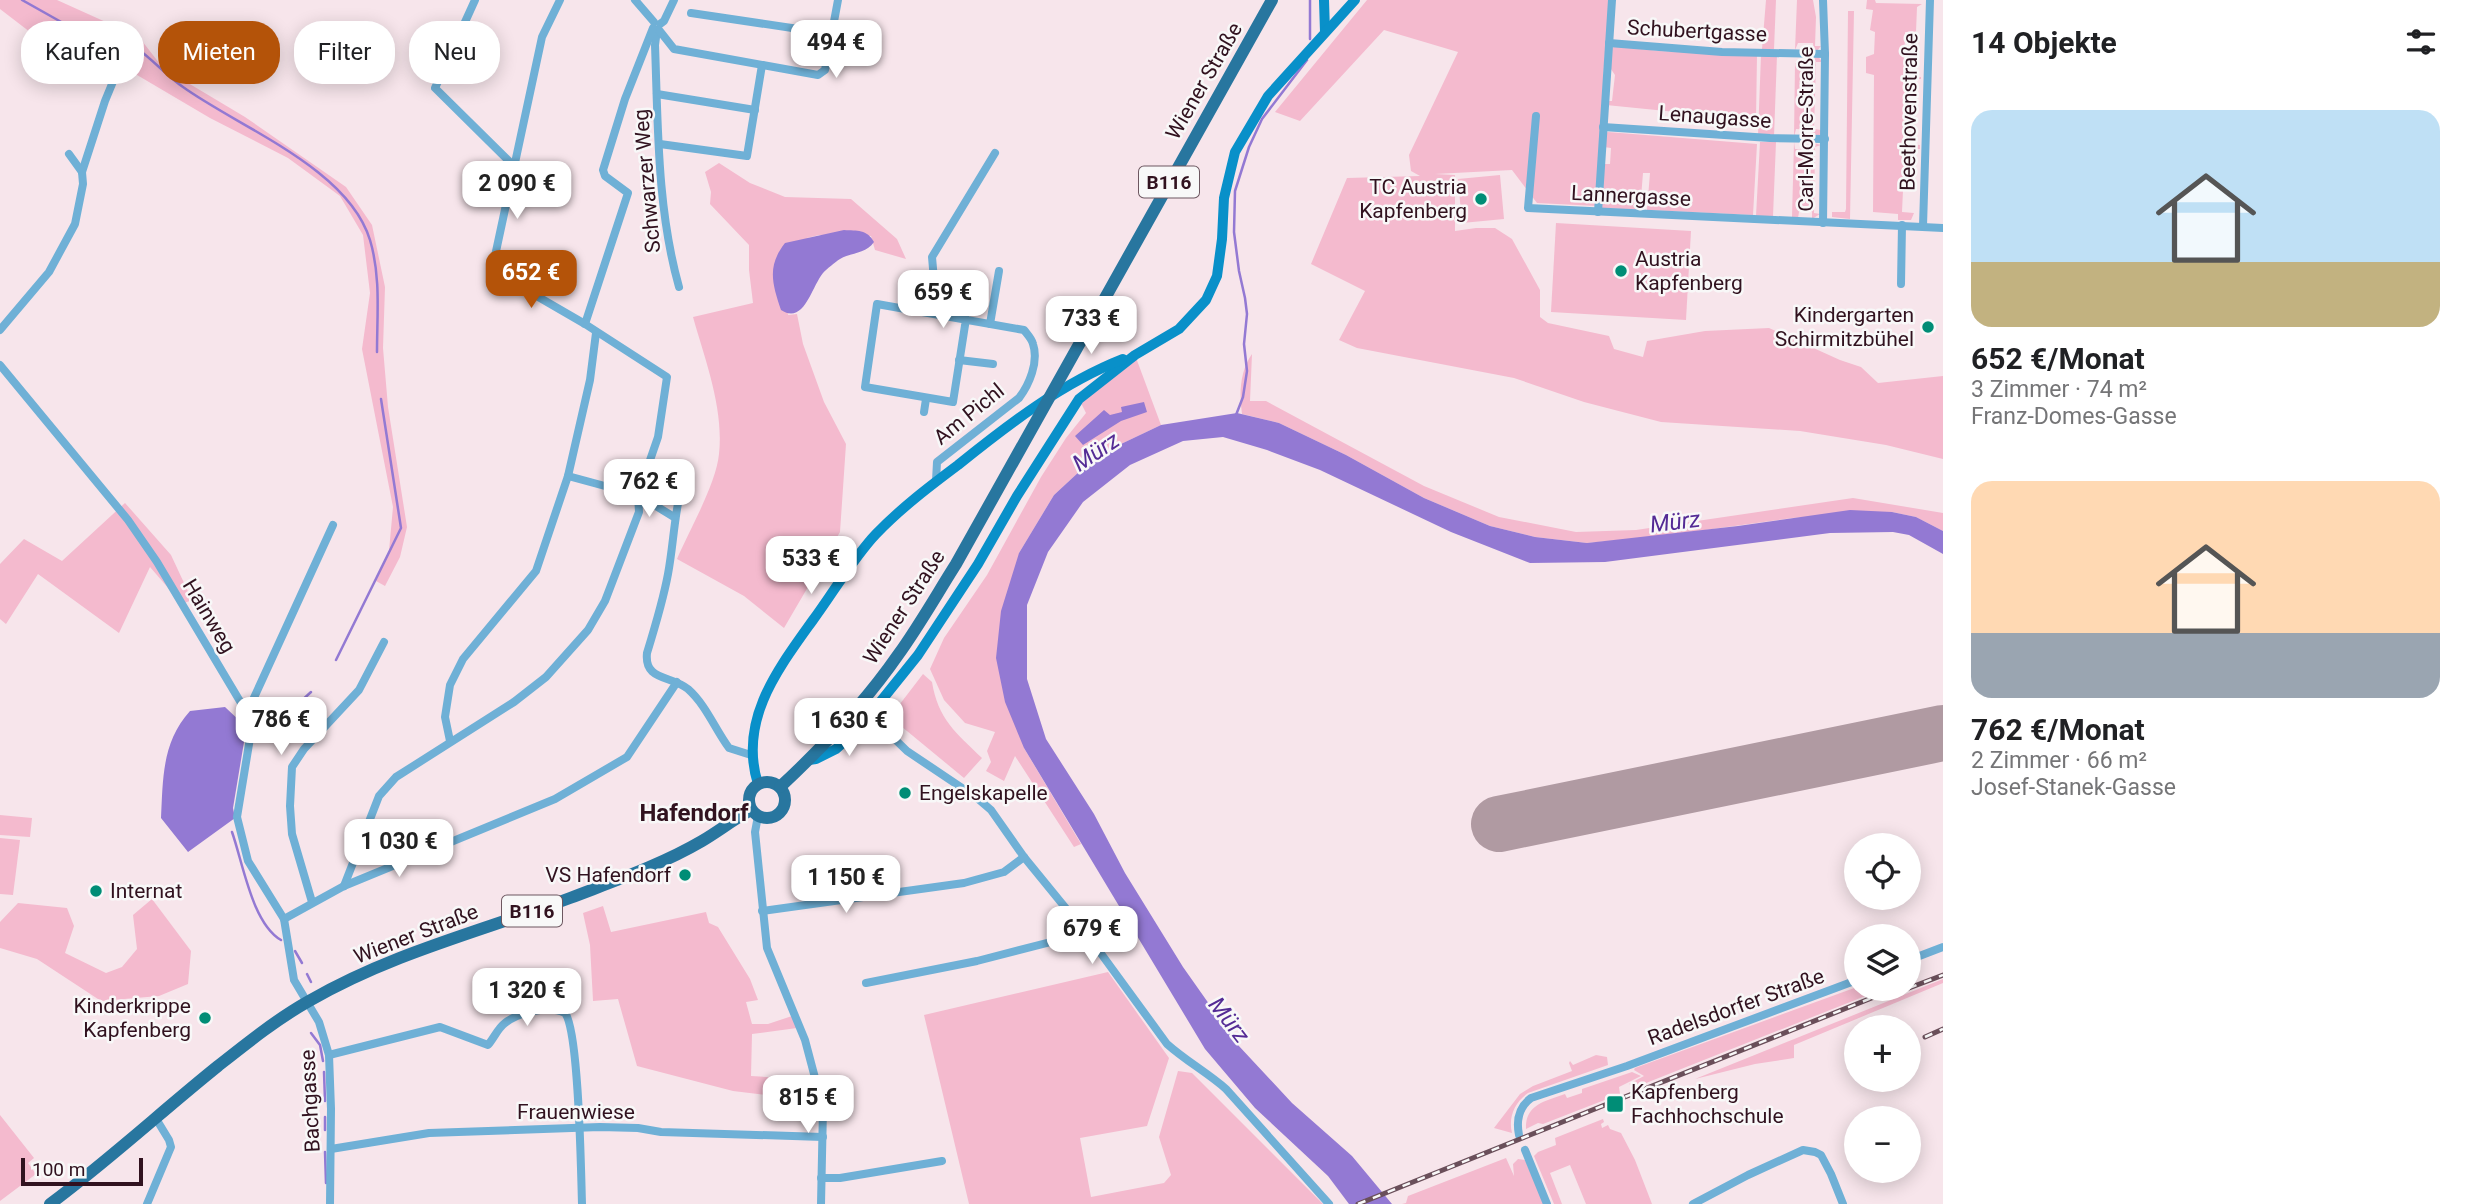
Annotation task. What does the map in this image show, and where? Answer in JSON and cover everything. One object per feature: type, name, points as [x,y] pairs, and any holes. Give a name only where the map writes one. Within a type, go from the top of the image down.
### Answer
[{"type":"main road","name":"Wiener Straße","points":[[780,787],[860,705],[899,654],[956,564],[1272,0]]},
{"type":"main road","points":[[1324,0],[1325,32]]},
{"type":"main road","points":[[809,760],[836,749],[872,717],[877,706],[918,655],[978,564],[1017,496],[1079,399],[1135,355],[1179,329],[1212,291],[1220,256],[1224,198],[1235,152],[1268,96],[1355,0]]},
{"type":"main road","points":[[758,784],[751,753],[755,723],[776,672],[875,535],[936,481],[1015,420],[1083,377],[1135,355]]},
{"type":"main road","points":[[1064,389],[1079,399]]},
{"type":"main road","points":[[755,813],[748,802],[749,794],[758,784],[769,782],[780,787]]},
{"type":"main road","name":"B116","points":[[755,813],[772,817],[782,810],[785,798],[780,787]]},
{"type":"main road","name":"Wiener Straße","points":[[50,1204],[255,1037],[308,1001],[381,964],[424,947],[508,920],[630,875],[755,813]]},
{"type":"street","points":[[475,0],[435,88],[514,166]]},
{"type":"street","points":[[344,886],[379,796],[396,777],[514,702],[546,677],[588,630],[606,601],[635,524],[639,512],[638,495],[658,437],[667,377],[585,324],[492,270],[542,37],[560,0]]},
{"type":"street","points":[[635,0],[674,49],[818,75],[825,70],[838,0]]},
{"type":"street","points":[[585,324],[628,193],[605,176],[603,170],[625,99],[656,27],[664,21],[674,0]]},
{"type":"street","points":[[1598,212],[1612,0]]},
{"type":"street","name":"Carl-Morre-Straße","points":[[1823,0],[1823,223],[1943,228]]},
{"type":"street","name":"Beethovenstraße","points":[[1923,226],[1930,0]]},
{"type":"street","points":[[691,13],[832,34]]},
{"type":"street","name":"Schwarzer Weg","points":[[656,27],[657,94],[666,231],[679,286]]},
{"type":"street","name":"Schubertgasse","points":[[1609,43],[1722,52],[1825,54]]},
{"type":"street","points":[[660,144],[747,156],[762,65]]},
{"type":"street","points":[[0,330],[48,272],[75,223],[83,184],[82,172],[112,84]]},
{"type":"street","points":[[657,94],[755,110]]},
{"type":"street","name":"Lannergasse","points":[[1536,116],[1528,208],[1823,223]]},
{"type":"street","name":"Lenaugasse","points":[[1603,127],[1825,139]]},
{"type":"street","points":[[69,153],[82,172]]},
{"type":"street","points":[[937,314],[932,257],[995,153]]},
{"type":"street","points":[[1901,284],[1902,225]]},
{"type":"street","points":[[990,324],[999,271]]},
{"type":"street","name":"Am Pichl","points":[[936,481],[937,462],[1018,398],[1028,385],[1034,345],[1024,330],[966,319],[877,304],[865,387],[926,398],[953,402],[966,319]]},
{"type":"street","points":[[450,741],[446,717],[450,685],[463,659],[536,571],[568,476],[590,380],[596,332]]},
{"type":"street","name":"Am Pichl","points":[[959,360],[993,365]]},
{"type":"street","name":"Hainweg","points":[[0,365],[128,520],[157,562],[247,713],[250,734],[237,817],[248,861],[284,919],[294,980],[308,1001]]},
{"type":"street","name":"Am Pichl","points":[[924,412],[926,398]]},
{"type":"street","points":[[645,475],[680,493],[674,517],[668,575],[646,662],[653,674],[677,682],[689,690],[729,748],[751,753]]},
{"type":"street","points":[[568,476],[638,495],[674,517]]},
{"type":"street","points":[[247,713],[333,525]]},
{"type":"street","points":[[312,902],[292,834],[292,767],[304,749],[359,690],[384,642]]},
{"type":"street","points":[[284,919],[344,886],[555,799],[627,757],[677,682]]},
{"type":"street","points":[[872,717],[907,751],[987,805],[1167,1044],[1227,1089],[1329,1204]]},
{"type":"street","points":[[755,813],[762,911],[768,952],[800,1028],[822,1108],[821,1204]]},
{"type":"street","points":[[762,911],[964,883],[1004,872],[1024,857]]},
{"type":"street","points":[[866,983],[977,961],[1086,933]]},
{"type":"street","points":[[1921,955],[1943,947]]},
{"type":"street","name":"Radelsdorfer Straße","points":[[1520,1135],[1519,1115],[1527,1100],[1844,986]]},
{"type":"street","name":"Bachgasse","points":[[308,1001],[319,1022],[329,1055],[330,1204]]},
{"type":"street","points":[[329,1055],[440,1027],[488,1045],[503,1024],[518,1015],[562,1011],[568,1017],[572,1032],[583,1204]]},
{"type":"street","points":[[147,1204],[171,1147],[155,1117]]},
{"type":"street","name":"Frauenwiese","points":[[331,1149],[429,1133],[600,1127],[638,1128],[661,1132],[823,1137]]},
{"type":"street","points":[[1525,1150],[1547,1204]]},
{"type":"street","points":[[1693,1204],[1748,1174],[1803,1150],[1821,1155],[1843,1204]]},
{"type":"street","points":[[821,1178],[840,1178],[942,1161]]},
{"type":"shaded area","points":[[0,0],[57,0],[104,21],[21,21],[21,25],[0,9]]},
{"type":"shaded area","points":[[1367,0],[1610,0],[1597,206],[1537,203],[1512,170],[1435,174],[1455,175],[1455,231],[1495,228],[1512,239],[1540,290],[1540,317],[1548,323],[1609,336],[1614,349],[1643,357],[1647,341],[1705,331],[1769,328],[1861,367],[1878,383],[1943,376],[1943,459],[1886,445],[1800,431],[1661,422],[1584,402],[1514,378],[1357,348],[1339,340],[1365,291],[1311,264],[1347,178],[1420,176],[1411,171],[1409,155],[1458,52],[1384,30],[1300,121],[1275,112]]},
{"type":"shaded area","points":[[1766,0],[1776,0],[1774,49],[1762,49]]},
{"type":"shaded area","points":[[1797,0],[1813,0],[1816,17],[1815,46],[1821,46],[1817,51],[1814,51],[1813,43],[1798,43],[1795,50]]},
{"type":"shaded area","points":[[1867,0],[1875,0],[1876,3],[1922,4],[1917,7],[1916,32],[1905,32],[1904,76],[1921,77],[1915,79],[1915,99],[1904,99],[1903,144],[1920,145],[1920,149],[1914,149],[1914,168],[1904,168],[1902,212],[1914,213],[1911,220],[1898,220],[1898,214],[1873,212],[1874,75],[1866,73],[1866,57],[1874,54],[1875,32],[1870,30],[1873,10],[1866,9]]},
{"type":"shaded area","points":[[1848,11],[1854,11],[1850,219],[1832,217],[1832,212],[1845,212],[1846,209]]},
{"type":"shaded area","points":[[144,43],[158,62],[158,84],[190,84],[245,117],[346,187],[372,225],[385,287],[383,348],[388,407],[407,527],[400,557],[385,586],[376,581],[389,551],[393,507],[362,349],[370,293],[363,235],[340,196],[288,158],[210,118],[144,79]]},
{"type":"shaded area","points":[[1615,46],[1659,51],[1757,55],[1756,120],[1606,105],[1607,101],[1612,101],[1615,75],[1609,66],[1611,49]]},
{"type":"shaded area","points":[[1761,55],[1777,55],[1774,136],[1758,135]]},
{"type":"shaded area","points":[[1815,56],[1822,62],[1816,62],[1814,129],[1821,130],[1821,134],[1813,138],[1812,130],[1796,129],[1794,137],[1795,63],[1813,63]]},
{"type":"shaded area","points":[[1605,133],[1757,144],[1753,215],[1647,210],[1650,173],[1643,173],[1640,210],[1602,208],[1603,164],[1610,164],[1611,148],[1604,147]]},
{"type":"shaded area","points":[[1760,142],[1776,142],[1773,216],[1756,216]]},
{"type":"shaded area","points":[[1794,142],[1795,149],[1812,150],[1814,143],[1821,145],[1815,147],[1814,213],[1820,214],[1812,219],[1812,212],[1799,212],[1798,218],[1792,217]]},
{"type":"shaded area","points":[[719,163],[750,183],[785,197],[851,199],[897,239],[906,259],[875,250],[871,236],[819,235],[807,238],[788,315],[797,314],[803,344],[824,402],[846,444],[840,532],[784,628],[744,596],[677,559],[708,492],[719,454],[716,402],[693,317],[753,303],[749,245],[710,204],[711,192],[705,172]]},
{"type":"shaded area","name":"TC Austria Kapfenberg","points":[[1500,175],[1504,219],[1462,223],[1458,179]]},
{"type":"shaded area","name":"Austria Kapfenberg","points":[[1556,223],[1691,231],[1686,320],[1551,312]]},
{"type":"shaded area","points":[[844,230],[865,233],[874,242],[863,251],[840,259],[823,273],[806,303],[796,313],[781,310],[775,291],[773,267],[785,243]]},
{"type":"shaded area","points":[[1252,354],[1250,401],[1266,401],[1424,486],[1499,517],[1576,532],[1636,530],[1853,498],[1943,513],[1943,531],[1916,517],[1892,512],[1792,518],[1654,537],[1587,543],[1535,537],[1490,526],[1424,498],[1346,455],[1279,423],[1242,414],[1241,382]]},
{"type":"shaded area","points":[[1135,355],[1161,425],[1121,444],[1081,470],[1054,495],[1019,553],[1024,748],[1081,844],[1074,847],[1015,756],[1004,781],[986,771],[991,762],[987,751],[995,732],[965,723],[944,700],[930,669],[944,638],[987,575],[1041,477],[1086,413],[1079,399]]},
{"type":"shaded area","points":[[1144,402],[1147,412],[1121,421],[1083,445],[1075,436],[1104,410],[1110,415],[1122,412],[1121,407]]},
{"type":"shaded area","name":"Mürz","points":[[1237,413],[1279,423],[1346,455],[1424,498],[1490,526],[1535,537],[1587,543],[1850,510],[1892,512],[1916,517],[1943,531],[1943,554],[1909,535],[1893,532],[1830,533],[1605,562],[1530,563],[1451,532],[1320,470],[1223,437],[1183,441],[1130,465],[1083,502],[1048,552],[1027,605],[1027,679],[1046,739],[1094,814],[1125,873],[1183,967],[1238,1045],[1292,1103],[1352,1156],[1392,1204],[1349,1204],[1328,1176],[1255,1108],[1205,1049],[1024,748],[1005,702],[996,658],[1001,611],[1019,553],[1054,495],[1081,470],[1121,444],[1161,425]]},
{"type":"shaded area","points":[[125,503],[171,555],[192,600],[182,604],[150,567],[119,633],[38,574],[6,624],[0,619],[0,564],[24,539],[62,561]]},
{"type":"shaded area","points":[[923,674],[932,682],[944,716],[982,758],[964,778],[890,717]]},
{"type":"shaded area","points":[[225,707],[242,723],[244,742],[233,808],[235,818],[188,852],[161,818],[169,748],[190,711]]},
{"type":"shaded area","points":[[0,815],[32,818],[30,837],[0,835]]},
{"type":"shaded area","points":[[0,838],[20,840],[13,895],[0,894]]},
{"type":"shaded area","points":[[152,899],[191,951],[188,984],[159,996],[101,1001],[37,959],[0,948],[0,922],[18,903],[67,908],[74,926],[65,953],[106,973],[122,967],[137,949],[133,915]]},
{"type":"shaded area","points":[[603,906],[611,932],[706,912],[709,923],[718,927],[750,979],[758,1000],[746,1002],[752,1024],[768,1024],[792,1016],[797,1028],[752,1034],[751,1076],[783,1078],[786,1086],[810,1081],[815,1101],[733,1091],[637,1066],[618,999],[593,1001],[590,945],[583,913]]},
{"type":"shaded area","points":[[1108,972],[1169,1058],[1147,1126],[1080,1138],[1091,1197],[1164,1183],[1171,1175],[1159,1137],[1178,1071],[1192,1073],[1323,1204],[969,1204],[924,1015]]},
{"type":"shaded area","points":[[1943,979],[1943,983],[1921,992],[1921,988]]},
{"type":"shaded area","points":[[1844,992],[1844,1001],[1853,1001],[1636,1087],[1629,1084],[1644,1076],[1634,1070]]},
{"type":"shaded area","points":[[1888,1001],[1900,1001],[1866,1015],[1854,1015]]},
{"type":"shaded area","points":[[1844,1019],[1844,1024],[1794,1045],[1794,1058],[1755,1064],[1695,1079]]},
{"type":"shaded area","points":[[1596,1055],[1607,1057],[1608,1065],[1528,1093],[1514,1110],[1512,1133],[1494,1128],[1520,1094],[1572,1071],[1570,1061],[1573,1065]]},
{"type":"shaded area","points":[[1632,1072],[1641,1076],[1619,1087],[1620,1094],[1526,1129],[1529,1114],[1538,1105],[1565,1094],[1567,1098],[1582,1093],[1582,1089]]},
{"type":"shaded area","points":[[0,1115],[34,1158],[28,1163],[36,1174],[0,1201]]},
{"type":"shaded area","points":[[1603,1119],[1602,1128],[1608,1125],[1610,1129],[1621,1133],[1652,1204],[1586,1204],[1570,1165],[1550,1173],[1562,1204],[1554,1204],[1534,1156],[1556,1145],[1555,1138]]},
{"type":"shaded area","points":[[1506,1158],[1514,1176],[1513,1164],[1518,1159],[1525,1160],[1544,1204],[1402,1204],[1406,1203],[1408,1196]]},
{"type":"waterway","points":[[22,0],[59,21]]},
{"type":"waterway","points":[[1310,0],[1310,39]]},
{"type":"waterway","points":[[144,54],[183,87],[290,152],[316,171],[340,191],[358,214],[370,240],[376,268],[377,352]]},
{"type":"waterway","points":[[1236,415],[1243,397],[1247,371],[1244,344],[1247,314],[1234,232],[1235,191],[1249,147],[1262,119],[1307,60]]},
{"type":"waterway","points":[[336,660],[401,528],[381,399]]},
{"type":"waterway","points":[[241,737],[284,717],[311,692]]},
{"type":"waterway","points":[[232,832],[256,907],[271,932],[281,940]]},
{"type":"waterway","points":[[295,951],[302,963]]},
{"type":"waterway","points":[[307,974],[311,982]]},
{"type":"waterway","points":[[311,1033],[320,1045],[323,1061]]},
{"type":"waterway","points":[[324,1072],[325,1101]]},
{"type":"waterway","points":[[325,1117],[325,1130]]},
{"type":"waterway","points":[[325,1152],[326,1183]]},
{"type":"runway","points":[[1499,824],[1943,733]]},
{"type":"railway","points":[[1921,983],[1943,975]]},
{"type":"railway","points":[[1358,1204],[1864,1001]]},
{"type":"railway","points":[[1925,1037],[1943,1029]]},
{"type":"place","name":"TC Austria Kapfenberg","points":[[1481,199]]},
{"type":"place","name":"Austria Kapfenberg","points":[[1621,271]]},
{"type":"place","name":"Kindergarten Schirmitzbühel","points":[[1928,327]]},
{"type":"place","name":"Engelskapelle","points":[[905,793]]},
{"type":"place","name":"VS Hafendorf","points":[[685,875]]},
{"type":"place","name":"Internat","points":[[96,891]]},
{"type":"place","name":"Kinderkrippe Kapfenberg","points":[[205,1018]]},
{"type":"place","name":"Kapfenberg Fachhochschule","points":[[1615,1104]]},
{"type":"district","name":"Hafendorf","points":[[694,813]]}]
